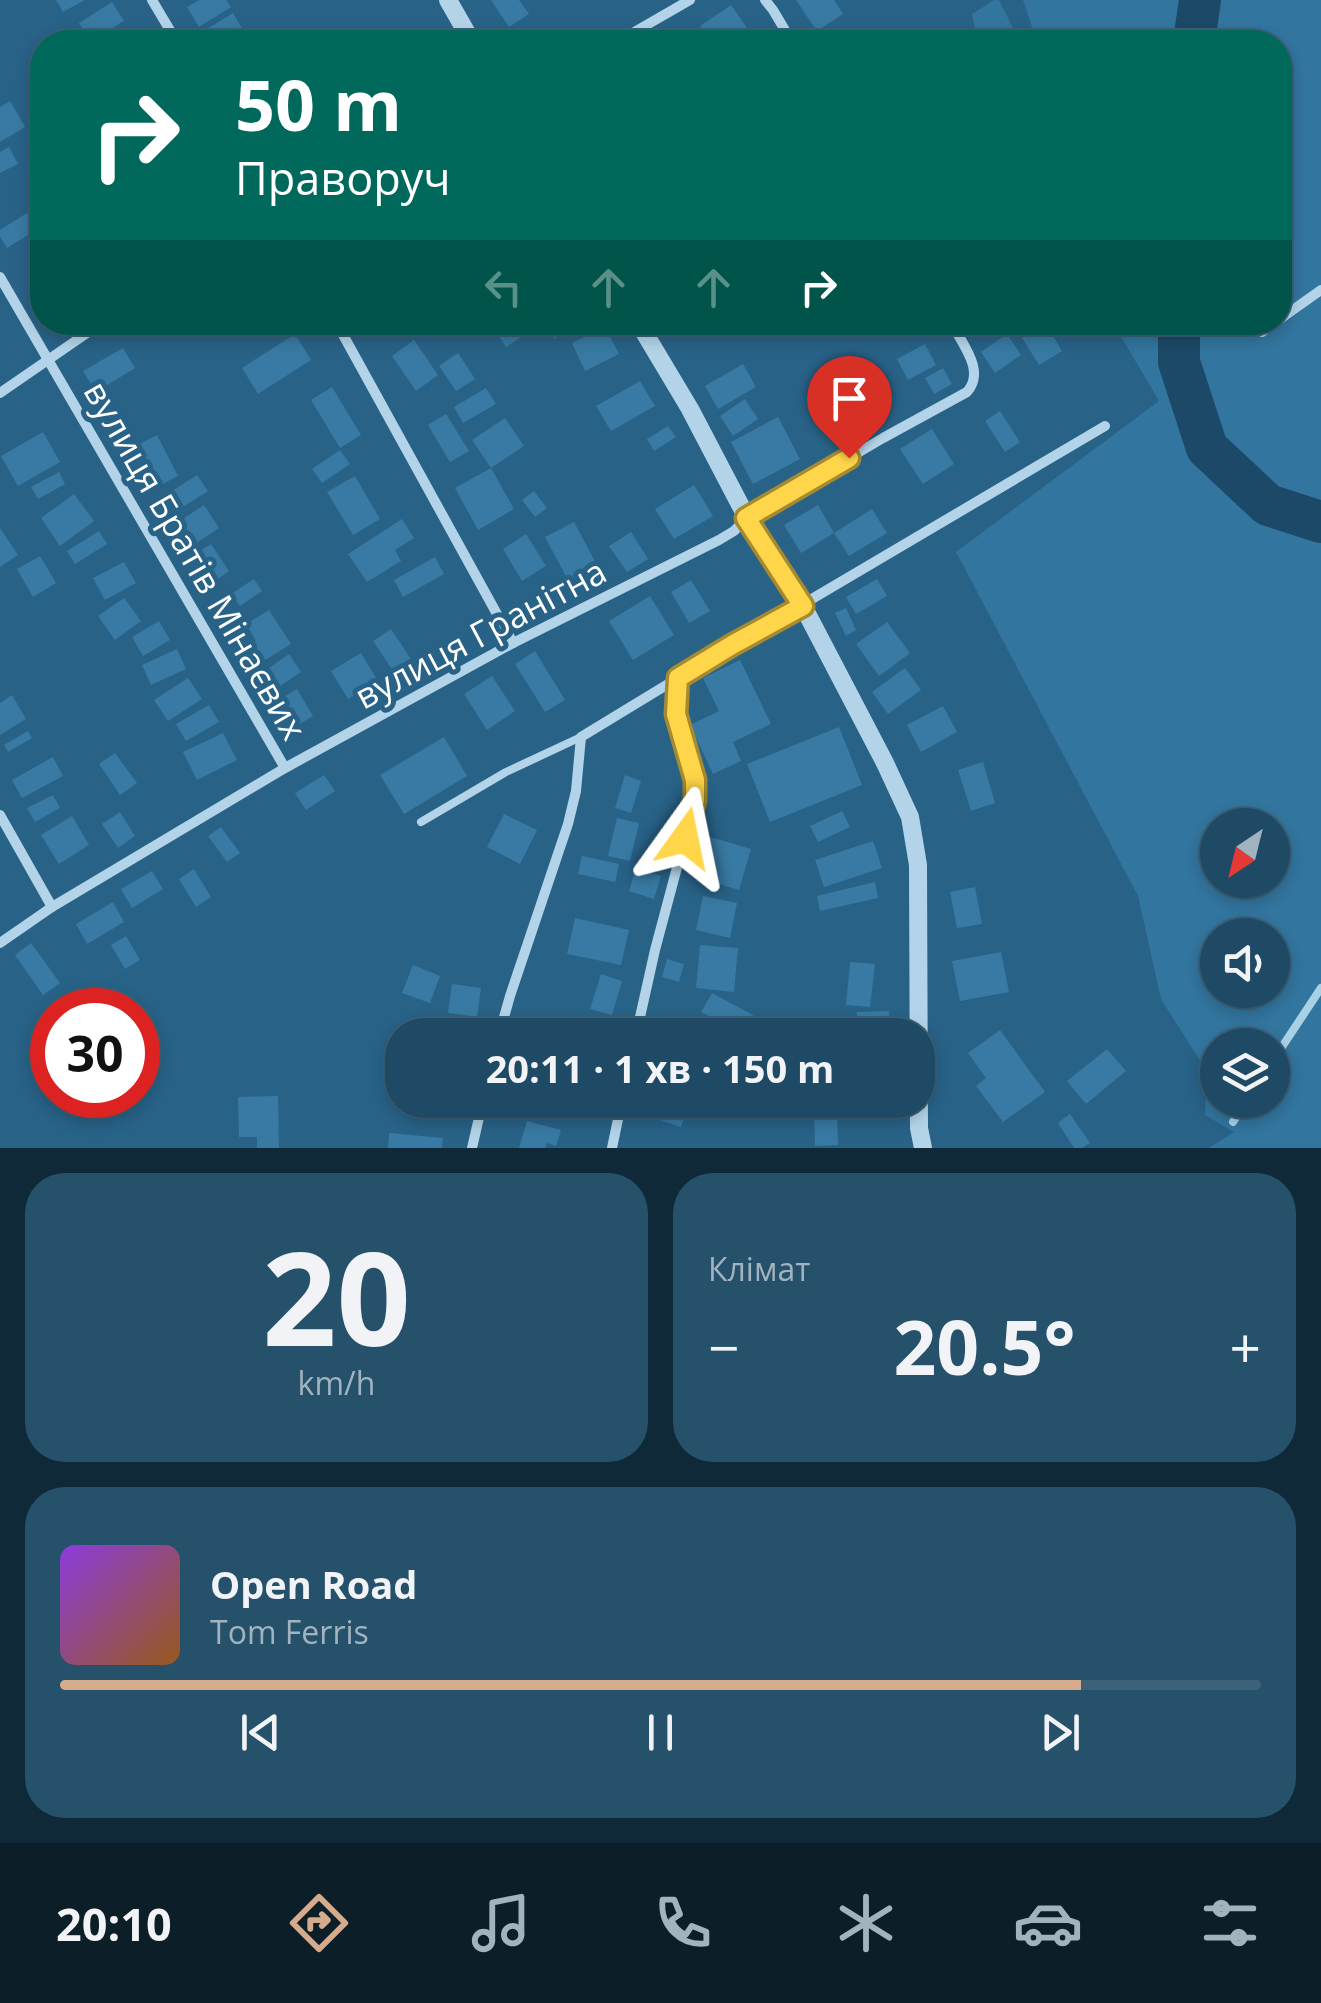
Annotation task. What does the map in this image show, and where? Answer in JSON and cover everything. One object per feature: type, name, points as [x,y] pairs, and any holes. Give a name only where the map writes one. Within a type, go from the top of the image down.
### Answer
[{"type":"street","points":[[152,0],[170,30]]},
{"type":"street","points":[[448,0],[465,30]]},
{"type":"street","points":[[637,30],[690,0]]},
{"type":"street","points":[[764,0],[785,30]]},
{"type":"street","name":"вулиця Братів Мінаєвих","points":[[0,276],[30,328]]},
{"type":"street","points":[[1292,311],[1321,290]]},
{"type":"street","name":"вулиця Братів Мінаєвих","points":[[34,335],[285,768]]},
{"type":"street","points":[[0,393],[84,335]]},
{"type":"street","points":[[343,335],[513,644]]},
{"type":"street","points":[[646,335],[690,409],[746,518],[803,606],[910,816],[918,864],[919,1128],[923,1148]]},
{"type":"street","name":"вулиця Гранітна","points":[[0,943],[285,768],[513,644],[719,540],[746,518],[967,392],[974,383],[976,370],[958,335]]},
{"type":"street","points":[[505,1018],[568,824],[576,791],[581,737],[1105,426]]},
{"type":"street","points":[[640,1018],[695,800],[695,780],[676,714],[678,678]]},
{"type":"street","points":[[0,816],[52,908]]},
{"type":"street","points":[[472,1148],[479,1118]]},
{"type":"street","points":[[612,1148],[618,1118]]},
{"type":"lane","points":[[421,822],[506,772],[581,737]]},
{"type":"shaded area","points":[[999,0],[1014,30],[975,30],[972,14]]},
{"type":"shaded area","points":[[1023,0],[1321,0],[1321,1148],[1209,1148],[1234,1132],[1210,1118],[1290,1118],[1290,1028],[1200,1028],[1200,1060],[1161,999],[1138,896],[956,552],[1159,401],[1120,335],[1292,335],[1292,30],[1033,30]]},
{"type":"building","points":[[56,0],[85,0],[63,12]]},
{"type":"building","points":[[199,0],[226,0],[231,7],[199,27],[187,7]]},
{"type":"building","points":[[491,0],[519,0],[529,14],[509,27]]},
{"type":"building","points":[[796,0],[834,0],[843,14],[816,30]]},
{"type":"building","points":[[112,2],[124,21],[109,30],[83,30],[79,23]]},
{"type":"building","points":[[731,5],[749,30],[703,30],[700,26]]},
{"type":"building","points":[[233,13],[243,30],[205,30]]},
{"type":"building","points":[[10,101],[25,127],[0,142],[0,107]]},
{"type":"building","points":[[9,147],[18,164],[0,173],[0,152]]},
{"type":"building","points":[[27,213],[30,217],[30,234],[7,248],[0,230]]},
{"type":"building","points":[[293,335],[311,360],[258,394],[242,368]]},
{"type":"building","points":[[498,335],[524,335],[506,347]]},
{"type":"building","points":[[588,335],[609,335],[619,354],[585,371],[572,343]]},
{"type":"building","points":[[1008,335],[1021,355],[995,373],[981,352]]},
{"type":"building","points":[[1020,335],[1053,335],[1062,351],[1039,365]]},
{"type":"building","points":[[414,340],[438,375],[416,391],[392,356]]},
{"type":"building","points":[[925,344],[936,365],[908,380],[897,359]]},
{"type":"building","points":[[123,348],[135,368],[96,392],[83,371]]},
{"type":"building","points":[[458,353],[475,379],[456,391],[439,366]]},
{"type":"building","points":[[743,364],[756,387],[718,409],[705,386]]},
{"type":"building","points":[[943,368],[952,384],[934,394],[925,378]]},
{"type":"building","points":[[640,381],[655,406],[611,431],[596,406]]},
{"type":"building","points":[[332,387],[361,435],[340,448],[311,400]]},
{"type":"building","points":[[486,388],[496,404],[463,423],[454,407]]},
{"type":"building","points":[[830,389],[860,438],[843,448],[813,398]]},
{"type":"building","points":[[745,399],[758,419],[733,436],[720,416]]},
{"type":"building","points":[[1000,411],[1020,442],[1005,452],[985,421]]},
{"type":"building","points":[[446,414],[469,451],[450,462],[428,425]]},
{"type":"building","points":[[778,417],[800,459],[753,484],[731,442]]},
{"type":"building","points":[[505,418],[524,446],[491,468],[472,440]]},
{"type":"building","points":[[668,426],[676,437],[654,451],[647,439]]},
{"type":"building","points":[[932,429],[954,464],[923,484],[900,449]]},
{"type":"building","points":[[43,432],[60,462],[18,486],[1,456]]},
{"type":"building","points":[[157,435],[178,476],[151,490],[130,449]]},
{"type":"building","points":[[340,450],[350,464],[322,483],[312,469]]},
{"type":"building","points":[[491,468],[514,509],[478,530],[455,488]]},
{"type":"building","points":[[59,472],[65,484],[38,499],[31,487]]},
{"type":"building","points":[[197,475],[208,491],[183,507],[172,491]]},
{"type":"building","points":[[355,476],[380,519],[353,535],[327,492]]},
{"type":"building","points":[[694,485],[713,516],[674,539],[655,509]]},
{"type":"building","points":[[534,491],[547,508],[535,517],[522,500]]},
{"type":"building","points":[[74,494],[94,521],[60,546],[41,518]]},
{"type":"building","points":[[204,505],[219,528],[190,547],[175,524]]},
{"type":"building","points":[[818,505],[834,533],[801,553],[784,525]]},
{"type":"building","points":[[872,509],[887,533],[849,556],[834,533]]},
{"type":"building","points":[[402,519],[414,538],[395,550],[401,561],[367,582],[348,554]]},
{"type":"building","points":[[574,522],[598,567],[569,582],[545,537]]},
{"type":"building","points":[[0,528],[18,555],[0,567]]},
{"type":"building","points":[[99,531],[107,544],[75,564],[67,551]]},
{"type":"building","points":[[631,532],[648,559],[627,572],[609,546]]},
{"type":"building","points":[[526,534],[546,566],[522,581],[503,549]]},
{"type":"building","points":[[211,544],[229,571],[211,584],[192,556]]},
{"type":"building","points":[[40,556],[56,583],[33,597],[17,569]]},
{"type":"building","points":[[435,557],[444,574],[403,597],[394,580]]},
{"type":"building","points":[[124,562],[136,583],[105,600],[93,578]]},
{"type":"building","points":[[254,579],[262,591],[240,606],[231,594]]},
{"type":"building","points":[[877,579],[887,596],[856,614],[846,597]]},
{"type":"building","points":[[691,580],[710,611],[689,623],[671,592]]},
{"type":"building","points":[[650,596],[674,635],[633,660],[609,621]]},
{"type":"building","points":[[124,598],[141,621],[115,640],[98,616]]},
{"type":"building","points":[[231,608],[243,631],[223,642],[211,619]]},
{"type":"building","points":[[846,608],[856,630],[846,636],[835,613]]},
{"type":"building","points":[[269,610],[291,644],[254,667],[243,649],[256,641],[246,624]]},
{"type":"building","points":[[159,621],[170,640],[143,656],[132,637]]},
{"type":"building","points":[[887,622],[910,653],[879,676],[856,644]]},
{"type":"building","points":[[391,629],[413,662],[395,674],[373,641]]},
{"type":"building","points":[[177,649],[186,669],[151,685],[142,665]]},
{"type":"building","points":[[535,651],[565,700],[545,712],[515,664]]},
{"type":"building","points":[[361,653],[378,681],[348,699],[331,671]]},
{"type":"building","points":[[289,654],[301,672],[267,695],[255,678]]},
{"type":"building","points":[[740,660],[771,724],[733,742],[741,761],[713,774],[690,725],[719,711],[703,678]]},
{"type":"building","points":[[905,668],[921,690],[888,714],[872,692]]},
{"type":"building","points":[[492,676],[515,711],[487,730],[464,694]]},
{"type":"building","points":[[188,678],[202,699],[168,721],[154,700]]},
{"type":"building","points":[[297,689],[313,716],[291,729],[274,703]]},
{"type":"building","points":[[12,695],[26,719],[0,735],[0,703]]},
{"type":"building","points":[[209,705],[219,722],[186,741],[176,724]]},
{"type":"building","points":[[943,706],[957,732],[921,752],[907,725]]},
{"type":"building","points":[[839,727],[862,785],[770,822],[747,764]]},
{"type":"building","points":[[28,731],[32,738],[8,752],[4,745]]},
{"type":"building","points":[[223,733],[237,760],[197,780],[183,752]]},
{"type":"building","points":[[444,737],[467,776],[404,814],[380,775]]},
{"type":"building","points":[[115,753],[137,783],[120,795],[99,764]]},
{"type":"building","points":[[53,757],[63,776],[22,798],[12,780]]},
{"type":"building","points":[[983,762],[995,803],[971,811],[958,770]]},
{"type":"building","points":[[324,775],[335,791],[306,810],[295,793]]},
{"type":"building","points":[[625,775],[641,781],[631,813],[615,808]]},
{"type":"building","points":[[53,795],[60,808],[35,822],[27,808]]},
{"type":"building","points":[[842,811],[850,827],[818,842],[810,826]]},
{"type":"building","points":[[120,812],[135,836],[118,848],[102,824]]},
{"type":"building","points":[[504,814],[537,830],[520,864],[487,847]]},
{"type":"building","points":[[72,816],[89,845],[59,864],[41,835]]},
{"type":"building","points":[[617,818],[639,823],[630,861],[608,856]]},
{"type":"building","points":[[221,827],[240,853],[227,862],[208,836]]},
{"type":"building","points":[[707,836],[751,849],[739,890],[695,877]]},
{"type":"building","points":[[873,841],[882,868],[824,887],[815,860]]},
{"type":"building","points":[[582,856],[619,864],[615,882],[578,874]]},
{"type":"building","points":[[636,868],[661,876],[654,899],[629,891]]},
{"type":"building","points":[[194,869],[211,897],[196,907],[179,879]]},
{"type":"building","points":[[152,871],[163,889],[132,908],[121,889]]},
{"type":"building","points":[[875,882],[878,898],[820,911],[817,896]]},
{"type":"building","points":[[975,887],[982,924],[957,928],[950,892]]},
{"type":"building","points":[[703,896],[737,903],[730,938],[696,930]]},
{"type":"building","points":[[113,902],[124,922],[87,944],[76,924]]},
{"type":"building","points":[[575,918],[629,930],[621,965],[567,954]]},
{"type":"building","points":[[126,936],[140,960],[125,969],[111,945]]},
{"type":"building","points":[[31,943],[60,983],[53,988],[38,988],[15,955]]},
{"type":"building","points":[[700,945],[738,948],[734,992],[696,988]]},
{"type":"building","points":[[1001,952],[1009,992],[960,1001],[952,961]]},
{"type":"building","points":[[667,959],[684,964],[679,982],[662,977]]},
{"type":"building","points":[[850,962],[875,964],[870,1007],[846,1005]]},
{"type":"building","points":[[413,965],[440,976],[430,1003],[402,993]]},
{"type":"building","points":[[601,974],[622,981],[612,1015],[590,1009]]},
{"type":"building","points":[[452,984],[481,988],[477,1017],[448,1013]]},
{"type":"building","points":[[712,993],[753,1015],[712,1018],[701,1012]]},
{"type":"building","points":[[889,1011],[889,1018],[857,1018],[857,1012]]},
{"type":"building","points":[[1000,1030],[1045,1092],[1003,1122],[976,1086],[986,1078],[968,1053]]},
{"type":"building","points":[[1107,1049],[1126,1071],[1086,1104],[1067,1081]]},
{"type":"building","points":[[278,1096],[279,1148],[257,1148],[257,1137],[239,1137],[238,1097]]},
{"type":"building","points":[[1070,1114],[1090,1143],[1082,1148],[1074,1148],[1058,1123]]},
{"type":"building","points":[[653,1118],[684,1118],[681,1127]]},
{"type":"building","points":[[814,1118],[837,1118],[838,1145],[815,1146]]},
{"type":"building","points":[[527,1121],[561,1130],[556,1146],[547,1143],[545,1148],[519,1148]]},
{"type":"building","points":[[389,1133],[443,1138],[442,1148],[388,1148]]},
{"type":"waterway","points":[[1196,30],[1200,0]]},
{"type":"waterway","points":[[1179,335],[1179,362],[1207,448],[1268,505],[1321,522]]},
{"type":"waterway","points":[[1290,1035],[1321,988]]},
{"type":"waterway","points":[[1233,1122],[1236,1118]]},
{"type":"route","points":[[685,838],[695,800],[695,780],[676,714],[678,678],[803,606],[746,518],[849,458]]}]
